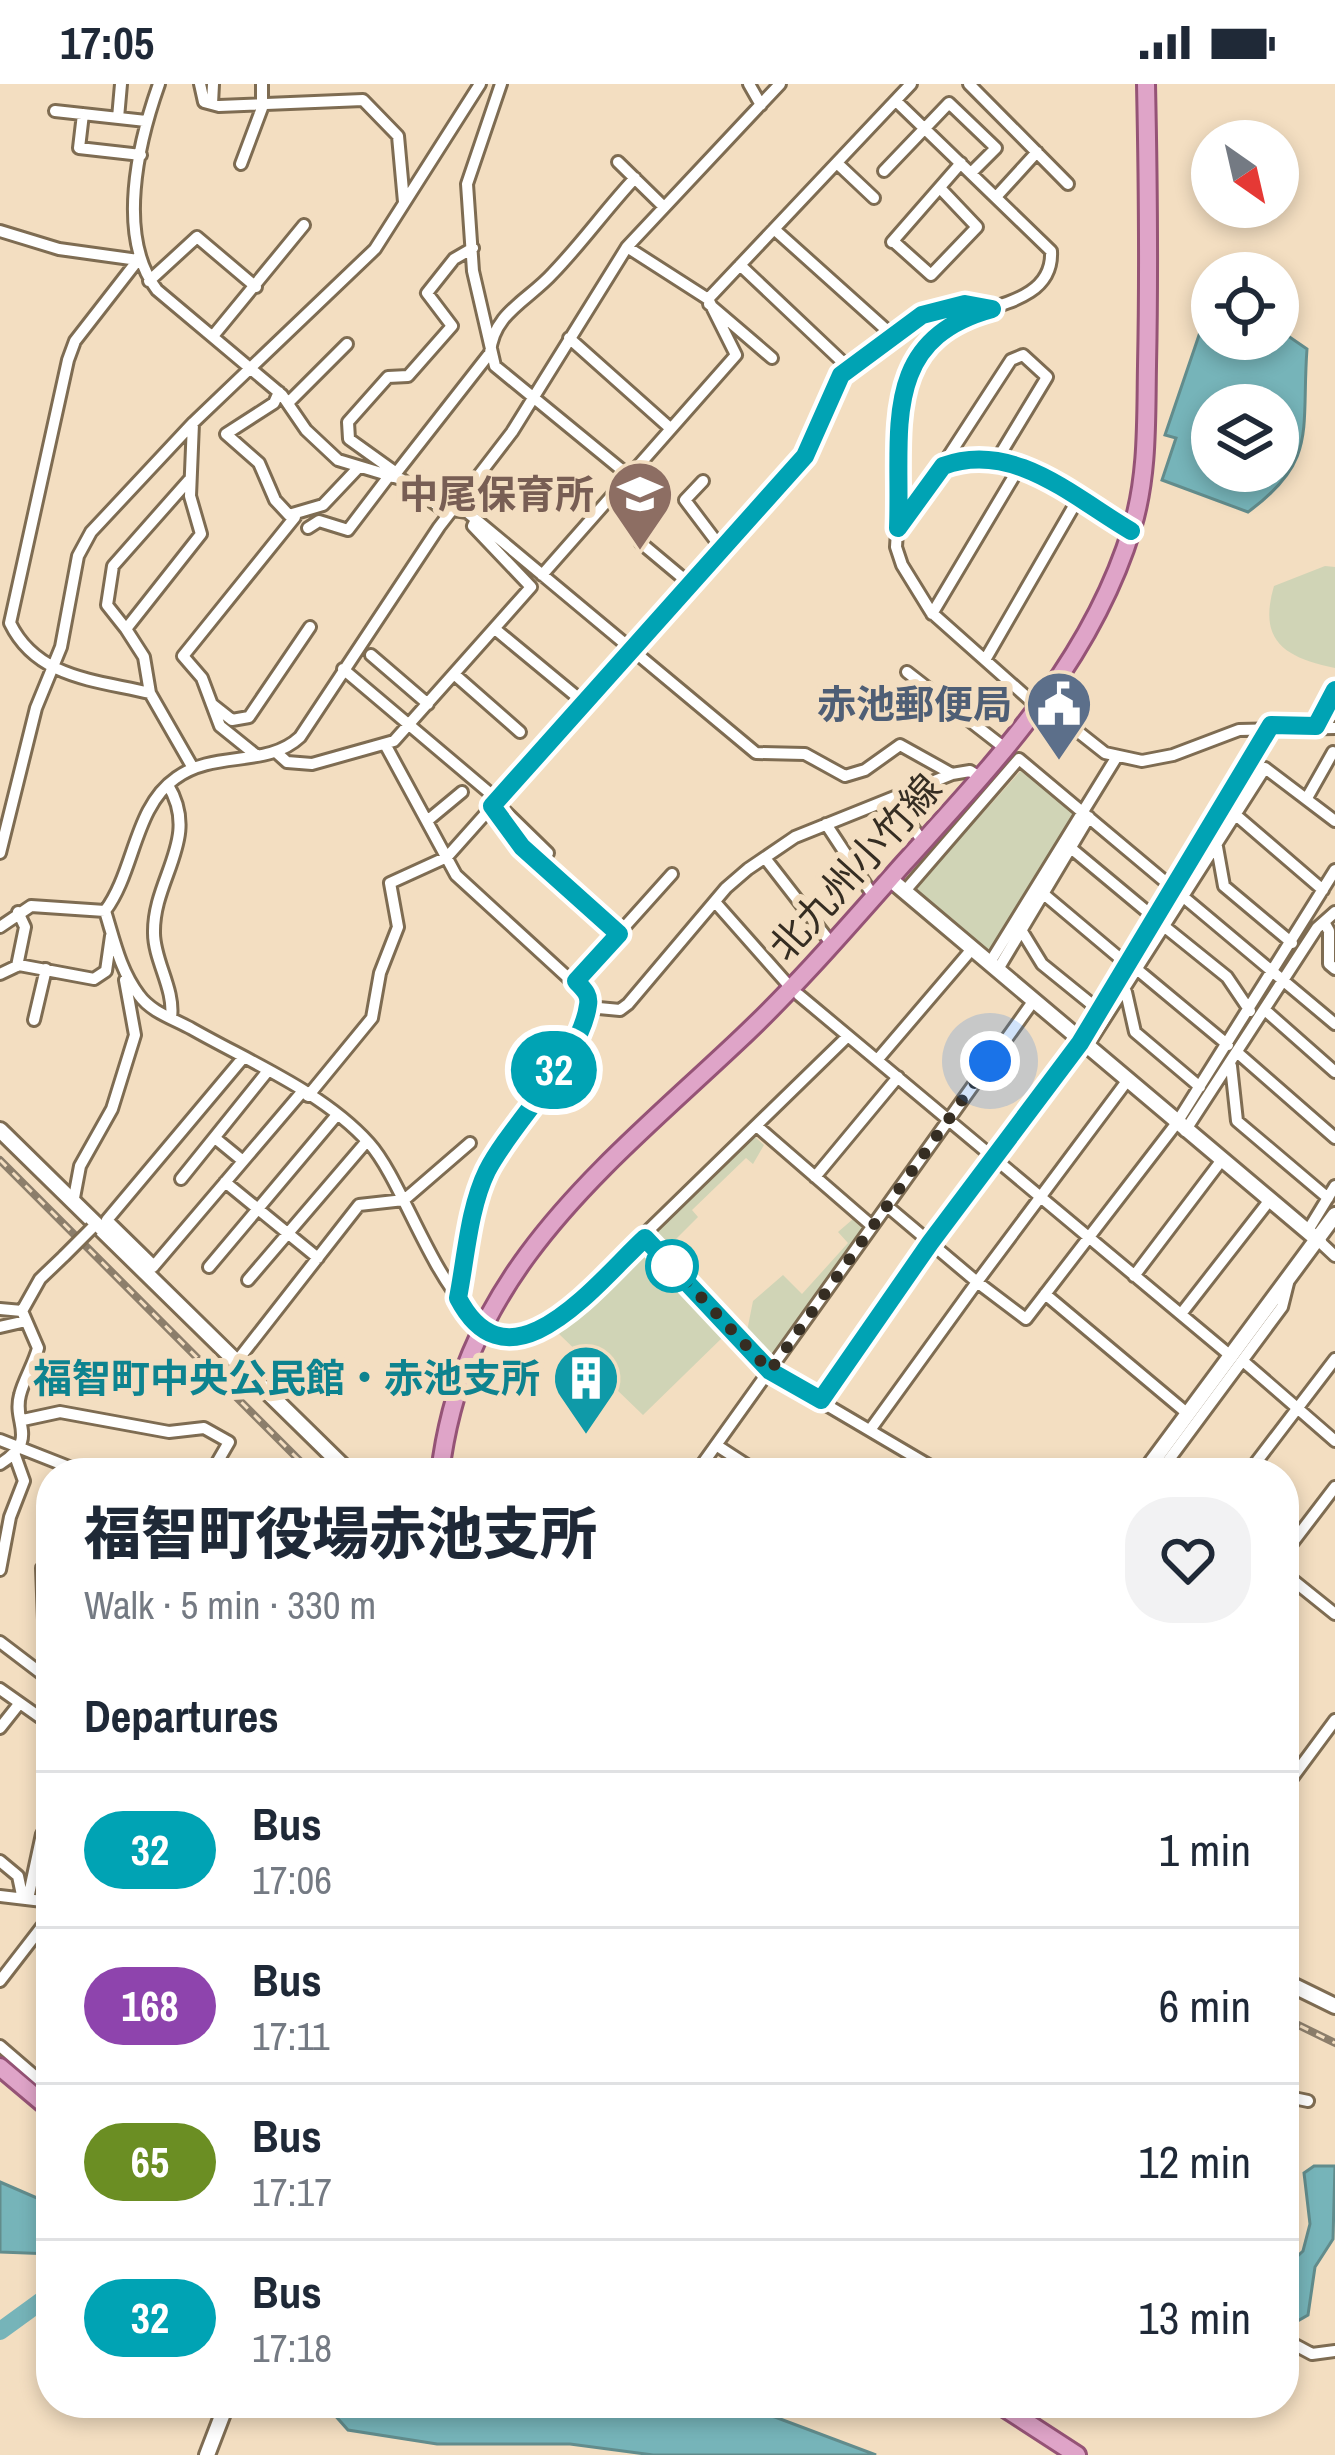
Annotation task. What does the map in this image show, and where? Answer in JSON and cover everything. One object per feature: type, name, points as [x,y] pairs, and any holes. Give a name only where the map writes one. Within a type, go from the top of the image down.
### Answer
[{"type":"main road","name":"北九州小竹線","points":[[443,1458],[456,1395],[484,1328],[531,1248],[569,1198],[795,992],[874,896],[897,885],[923,842],[1041,706],[1093,624],[1131,531],[1146,433],[1146,84]]},
{"type":"main road","points":[[0,2067],[36,2097]]},
{"type":"main road","points":[[1020,2418],[1077,2455]]},
{"type":"street","points":[[118,118],[121,84]]},
{"type":"street","points":[[159,84],[141,154],[138,260],[149,281],[283,398],[338,460],[393,475]]},
{"type":"street","points":[[200,84],[204,102],[212,104],[363,100],[390,122],[398,136],[404,202]]},
{"type":"street","points":[[212,104],[213,84]]},
{"type":"street","points":[[241,164],[263,101],[262,84]]},
{"type":"street","points":[[322,84],[323,100]]},
{"type":"street","points":[[0,853],[36,708],[54,670],[78,556],[91,532],[194,423],[375,249],[480,84]]},
{"type":"street","points":[[501,84],[467,184],[490,353],[495,366],[628,475]]},
{"type":"street","points":[[749,84],[760,105]]},
{"type":"street","points":[[105,910],[123,883],[151,806],[168,785],[213,760],[277,753],[300,737],[453,509],[512,432],[532,392],[627,247],[780,84]]},
{"type":"street","points":[[709,302],[911,84]]},
{"type":"street","points":[[969,84],[1068,184]]},
{"type":"street","points":[[896,101],[1045,243],[1052,258],[1046,274],[1030,290],[947,324],[921,349],[908,373],[898,528],[902,566],[916,597],[1041,706],[1117,758],[1173,755],[1239,730],[1271,725],[1335,728]]},
{"type":"street","points":[[884,171],[949,103],[996,148],[971,173]]},
{"type":"street","points":[[55,111],[146,121]]},
{"type":"street","points":[[83,114],[79,148],[141,154]]},
{"type":"street","points":[[996,196],[1037,152]]},
{"type":"street","points":[[618,162],[664,207]]},
{"type":"street","points":[[940,188],[977,227],[932,274],[891,244],[961,163]]},
{"type":"street","points":[[838,164],[874,198]]},
{"type":"street","points":[[308,529],[319,521],[348,530],[490,353],[491,336],[514,305],[552,275],[635,178]]},
{"type":"street","points":[[213,336],[304,225]]},
{"type":"street","points":[[774,229],[891,334]]},
{"type":"street","points":[[0,231],[59,249],[138,260]]},
{"type":"street","points":[[149,281],[197,237],[256,286]]},
{"type":"street","points":[[627,247],[709,302],[772,358]]},
{"type":"street","points":[[473,248],[454,260],[427,293],[452,326],[409,376],[388,377],[348,422],[349,439],[441,508],[476,520],[756,753],[806,754],[845,776],[866,770],[900,745],[952,774]]},
{"type":"street","points":[[138,260],[75,341],[10,604],[17,638],[54,670],[151,693]]},
{"type":"street","points":[[740,265],[851,370]]},
{"type":"street","points":[[542,575],[736,355],[709,302]]},
{"type":"street","points":[[150,1270],[372,1018],[380,974],[398,927],[390,884],[447,857],[495,806],[805,456],[841,375],[891,334],[940,308],[965,304],[992,309]]},
{"type":"street","points":[[568,338],[670,428]]},
{"type":"street","points":[[295,517],[274,500],[259,464],[226,434],[283,398],[347,344]]},
{"type":"street","points":[[898,528],[1011,360],[1023,355],[1048,377],[998,458]]},
{"type":"street","points":[[126,629],[201,533],[189,480],[194,423]]},
{"type":"street","points":[[943,466],[998,458],[1131,531]]},
{"type":"street","points":[[256,755],[226,734],[202,678],[183,656],[295,517],[323,505],[359,466]]},
{"type":"street","points":[[932,614],[1020,466]]},
{"type":"street","points":[[189,480],[113,566],[106,604],[144,657],[151,693],[193,768]]},
{"type":"street","points":[[703,481],[685,500],[722,549]]},
{"type":"street","points":[[985,660],[1078,500]]},
{"type":"street","points":[[277,753],[287,761],[312,764],[386,746],[531,587],[479,536],[472,526],[476,520]]},
{"type":"street","points":[[641,543],[690,584]]},
{"type":"street","points":[[212,705],[232,720],[249,717],[310,627]]},
{"type":"street","points":[[495,628],[575,696]]},
{"type":"street","points":[[371,655],[428,704]]},
{"type":"street","points":[[343,669],[495,806],[522,847],[619,934]]},
{"type":"street","points":[[908,672],[1006,749]]},
{"type":"street","points":[[454,674],[520,732]]},
{"type":"street","points":[[1316,726],[1335,690]]},
{"type":"street","points":[[1083,1046],[1100,1011],[1134,968],[1179,894],[1271,725]]},
{"type":"street","points":[[386,746],[456,875],[588,996],[577,1035],[486,1173],[458,1298]]},
{"type":"street","points":[[1307,798],[1333,752]]},
{"type":"street","points":[[993,967],[1117,758]]},
{"type":"street","points":[[1335,1024],[1018,759],[897,885],[1335,1256]]},
{"type":"street","points":[[1179,894],[1217,847],[1265,768],[1335,821]]},
{"type":"street","points":[[588,1007],[620,1010],[628,1004],[715,902],[765,857],[826,824],[952,774],[970,771],[981,778]]},
{"type":"street","points":[[168,785],[179,802],[183,832],[154,934],[171,1018]]},
{"type":"street","points":[[0,787],[15,790]]},
{"type":"street","points":[[427,820],[462,792]]},
{"type":"street","points":[[893,799],[923,842]]},
{"type":"street","points":[[495,806],[548,853]]},
{"type":"street","points":[[993,967],[1023,933],[1046,896],[1085,814]]},
{"type":"street","points":[[1237,816],[1323,890]]},
{"type":"street","points":[[826,824],[874,896]]},
{"type":"street","points":[[1217,847],[1224,886],[1292,943]]},
{"type":"street","points":[[1072,849],[1227,976],[1250,1011]]},
{"type":"street","points":[[765,857],[831,944]]},
{"type":"street","points":[[886,1206],[1025,1319],[1231,1066],[1266,1011],[1292,943],[1335,870]]},
{"type":"street","points":[[576,981],[672,874]]},
{"type":"street","points":[[1046,896],[1228,1045]]},
{"type":"street","points":[[715,902],[795,992],[1335,1441]]},
{"type":"street","points":[[0,926],[18,912],[46,904],[105,910]]},
{"type":"street","points":[[73,1203],[80,1166],[112,1109],[135,1035],[124,970],[105,910]]},
{"type":"street","points":[[16,966],[25,927],[18,912]]},
{"type":"street","points":[[1180,1128],[1250,1011],[1335,912]]},
{"type":"street","points":[[1324,922],[1329,964],[1335,969]]},
{"type":"street","points":[[0,974],[16,966],[94,979],[106,971],[112,933]]},
{"type":"street","points":[[1023,933],[1042,964],[1100,1011]]},
{"type":"street","points":[[878,1060],[972,949]]},
{"type":"street","points":[[821,1400],[930,1243],[1126,992],[1134,968]]},
{"type":"street","points":[[34,1020],[46,969]]},
{"type":"street","points":[[124,970],[147,1004],[305,1094],[367,1141],[458,1298],[484,1328],[518,1338],[545,1330],[645,1238],[848,1036]]},
{"type":"street","points":[[1126,992],[1135,1032],[1200,1088]]},
{"type":"street","points":[[707,1458],[1032,1003]]},
{"type":"street","points":[[1266,1011],[1335,1072]]},
{"type":"street","points":[[1239,1054],[1335,1138]]},
{"type":"street","points":[[243,1058],[106,1220],[335,1458]]},
{"type":"street","points":[[1231,1066],[1237,1121],[1328,1198]]},
{"type":"street","points":[[181,1179],[267,1072]]},
{"type":"street","points":[[815,1177],[898,1077]]},
{"type":"street","points":[[870,1430],[1127,1081]]},
{"type":"street","points":[[209,1267],[336,1116]]},
{"type":"street","points":[[759,1127],[872,1226]]},
{"type":"street","points":[[0,1130],[93,1226],[150,1270]]},
{"type":"street","points":[[215,1138],[243,1161]]},
{"type":"street","points":[[248,1280],[367,1141]]},
{"type":"street","points":[[237,1361],[359,1205],[404,1200],[470,1144]]},
{"type":"street","points":[[1135,1276],[1221,1161]]},
{"type":"street","points":[[225,1182],[318,1258]]},
{"type":"street","points":[[1160,1458],[1237,1359],[1288,1283],[1335,1186]]},
{"type":"street","points":[[1180,1314],[1269,1201]]},
{"type":"street","points":[[1313,1237],[1335,1215]]},
{"type":"street","points":[[0,1327],[24,1316],[40,1279],[93,1226]]},
{"type":"street","points":[[645,1238],[770,1371],[916,1458]]},
{"type":"street","points":[[1045,1294],[1188,1414]]},
{"type":"street","points":[[0,1309],[24,1316]]},
{"type":"street","points":[[0,1570],[10,1517],[25,1480],[16,1450],[23,1420],[18,1400],[38,1348],[24,1316]]},
{"type":"street","points":[[1158,1458],[1188,1414],[1237,1359]]},
{"type":"street","points":[[1259,1458],[1335,1359]]},
{"type":"street","points":[[23,1420],[59,1412],[169,1432],[203,1428],[229,1442],[220,1458]]},
{"type":"street","points":[[0,1440],[40,1458]]},
{"type":"street","points":[[716,1445],[736,1458]]},
{"type":"street","points":[[0,1465],[16,1450]]},
{"type":"street","points":[[1299,1534],[1335,1487]]},
{"type":"street","points":[[1299,1585],[1335,1614]]},
{"type":"street","points":[[0,1642],[36,1669]]},
{"type":"street","points":[[0,1689],[36,1715]]},
{"type":"street","points":[[0,1728],[19,1704]]},
{"type":"street","points":[[1299,1769],[1335,1720]]},
{"type":"street","points":[[0,1862],[18,1876],[25,1899]]},
{"type":"street","points":[[25,1899],[36,1868]]},
{"type":"street","points":[[32,1874],[36,1874]]},
{"type":"street","points":[[0,1896],[36,1900]]},
{"type":"street","points":[[0,1981],[36,1934]]},
{"type":"street","points":[[1299,1989],[1335,2006]]},
{"type":"street","points":[[0,2047],[36,2077]]},
{"type":"street","points":[[1299,2099],[1308,2101]]},
{"type":"street","points":[[1299,2347],[1312,2354],[1335,2351]]},
{"type":"street","points":[[206,2455],[221,2418]]},
{"type":"green space","points":[[1325,566],[1335,567],[1335,668],[1289,652],[1273,633],[1270,620],[1274,586]]},
{"type":"green space","points":[[1025,766],[1076,813],[988,953],[914,890]]},
{"type":"green space","points":[[755,1137],[764,1145],[753,1164],[746,1158],[692,1210],[698,1217],[669,1246],[657,1245],[653,1236]]},
{"type":"green space","points":[[853,1219],[865,1227],[773,1358],[767,1358],[747,1331],[753,1301],[783,1275],[802,1294],[848,1243],[838,1232]]},
{"type":"green space","points":[[643,1251],[725,1335],[643,1415],[559,1334]]},
{"type":"water","points":[[1299,343],[1307,349],[1299,450],[1299,384],[1191,384],[1191,491],[1162,480],[1176,438],[1165,435],[1191,359],[1299,360]]},
{"type":"water","points":[[1194,492],[1272,492],[1248,512]]},
{"type":"water","points":[[1314,2166],[1335,2166],[1333,2239],[1315,2267],[1308,2315],[1299,2320],[1299,2255],[1310,2224],[1304,2173]]},
{"type":"water","points":[[0,2182],[36,2198],[36,2253],[0,2252]]},
{"type":"water","points":[[337,2418],[778,2418],[876,2455],[653,2455],[570,2444],[437,2444],[348,2430]]},
{"type":"waterway","points":[[0,2331],[36,2305]]},
{"type":"railway","points":[[0,1160],[297,1458]]},
{"type":"railway","points":[[1299,2025],[1335,2043]]},
{"type":"bus line","name":"32","points":[[1131,531],[1013,462],[986,457],[943,466],[898,528],[908,373],[921,349],[947,324],[992,309],[965,304],[922,315],[898,328],[841,375],[805,456],[492,806],[522,847],[619,934],[576,981],[588,996],[577,1035],[498,1153],[477,1198],[458,1298],[484,1328],[518,1338],[545,1330],[645,1238],[770,1371],[821,1400],[930,1243],[1080,1043],[1271,725],[1316,726],[1335,690]]},
{"type":"place","name":"中尾保育所","points":[[640,553]]},
{"type":"place","name":"赤池郵便局","points":[[1059,763]]},
{"type":"place","name":"福智町中央公民館・赤池支所","points":[[586,1437]]},
{"type":"route","points":[[672,1266],[770,1371],[990,1061]]}]
